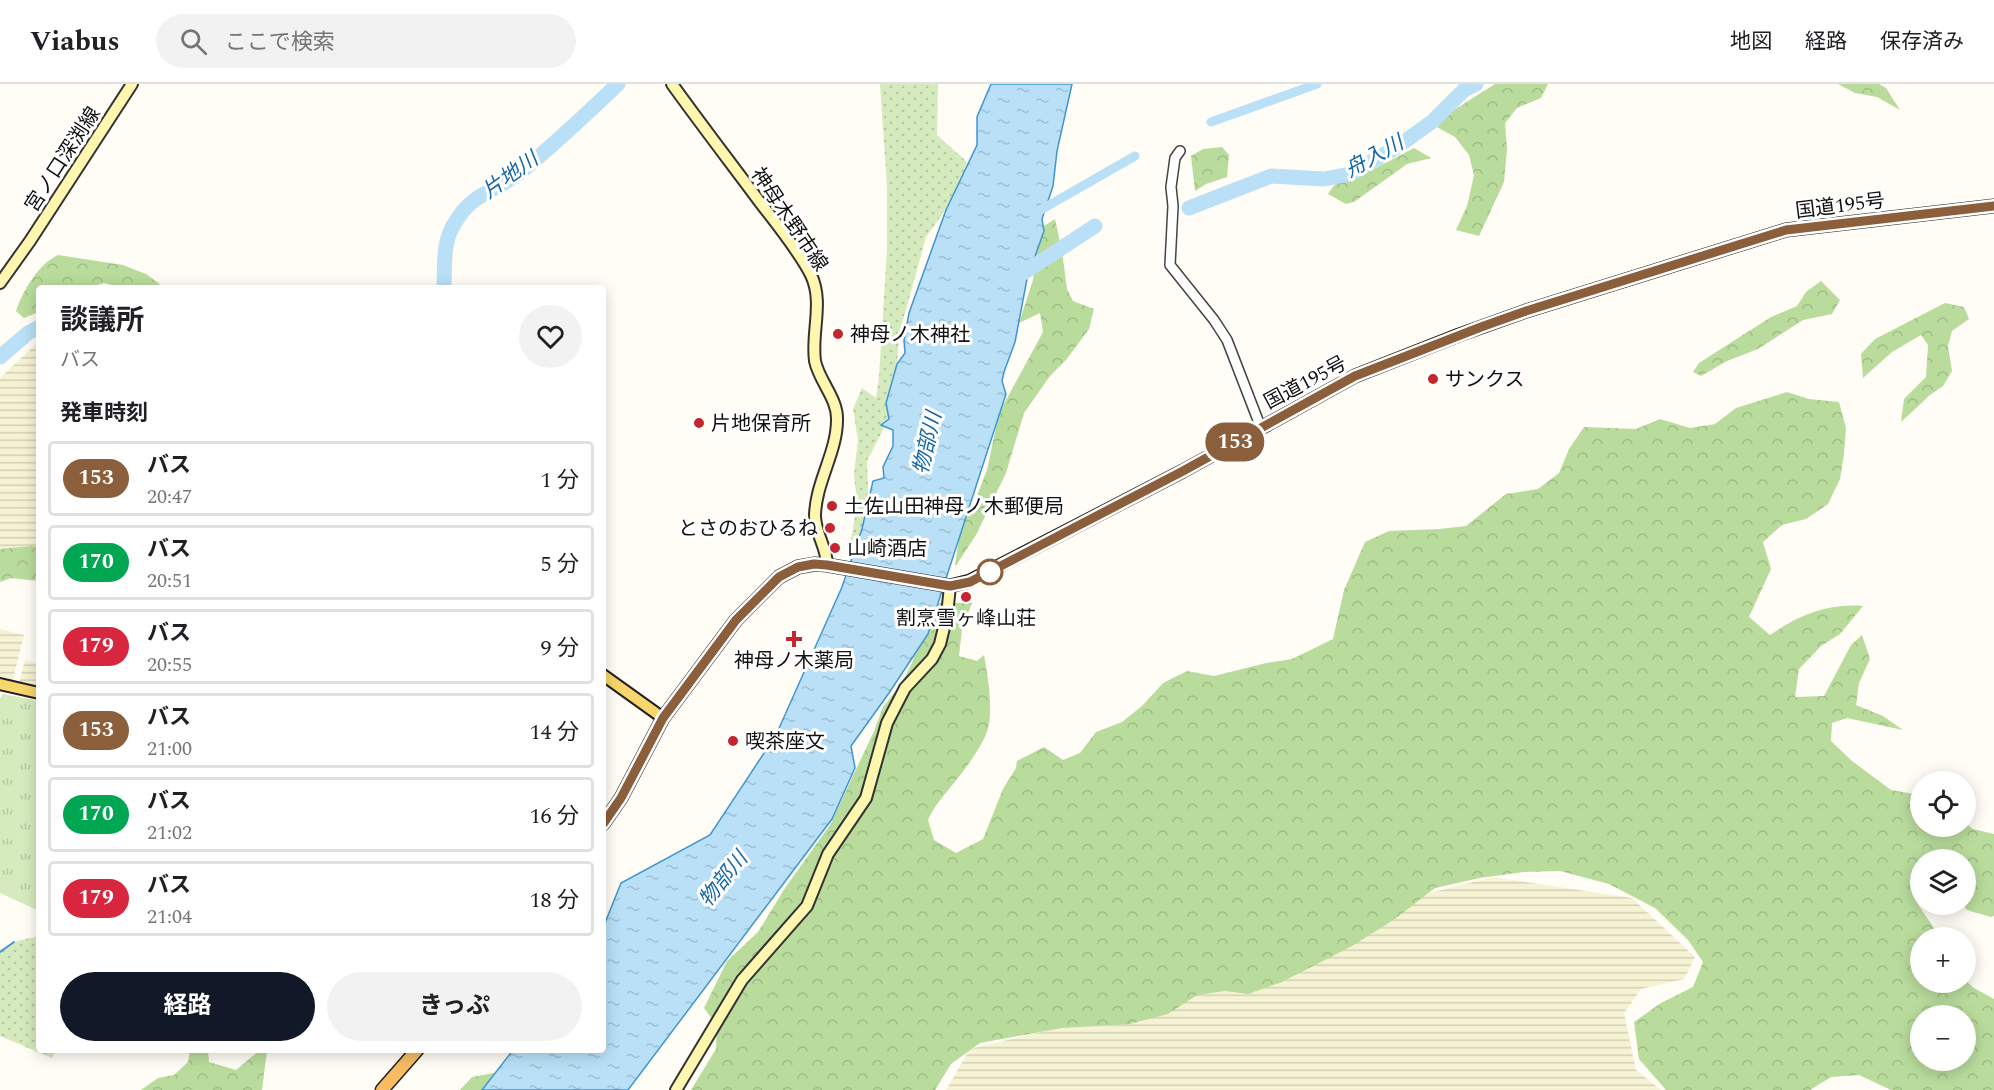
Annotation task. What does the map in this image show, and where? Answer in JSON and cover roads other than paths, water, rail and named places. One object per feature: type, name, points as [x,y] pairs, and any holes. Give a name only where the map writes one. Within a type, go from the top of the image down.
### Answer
[{"type":"highway","name":"国道195号","points":[[606,820],[621,798],[663,718],[736,620],[779,577],[798,567],[814,564],[833,566],[945,585],[970,582],[1183,471],[1355,376],[1459,335],[1526,311],[1786,230],[1994,206]]},
{"type":"highway","points":[[382,1090],[414,1053]]},
{"type":"main road","name":"宮ノ口深渕線","points":[[0,283],[30,242],[132,84]]},
{"type":"main road","name":"神母木野市線","points":[[672,84],[780,229],[811,276],[817,307],[814,345],[818,371],[838,417],[832,446],[821,479],[815,517],[819,538],[833,566]]},
{"type":"main road","points":[[676,1090],[742,980],[807,906],[828,854],[866,798],[887,723],[905,688],[932,659],[940,644],[946,615],[945,585]]},
{"type":"main road","points":[[606,677],[663,718]]},
{"type":"main road","points":[[0,684],[36,692]]},
{"type":"street","points":[[1180,151],[1175,158],[1171,187],[1173,206],[1170,265],[1227,340],[1261,428]]},
{"type":"water","name":"物部川","points":[[991,84],[1072,84],[1057,151],[1053,186],[1042,219],[1044,231],[1027,279],[1015,342],[1002,381],[1006,394],[928,634],[851,746],[855,768],[832,819],[628,1090],[482,1090],[511,1053],[606,1053],[606,920],[621,883],[710,835],[776,735],[842,587],[862,529],[873,481],[884,478],[883,467],[893,446],[893,430],[881,425],[889,419],[886,403],[897,364],[905,353],[904,340],[909,313],[946,210],[977,145],[977,117]]},
{"type":"waterway","name":"片地川","points":[[444,285],[448,237],[469,204],[518,174],[618,84]]},
{"type":"waterway","points":[[1211,122],[1317,84]]},
{"type":"waterway","name":"舟入川","points":[[1189,208],[1271,176],[1324,179],[1350,174],[1397,147],[1433,121],[1464,90],[1476,84]]},
{"type":"waterway","points":[[1037,212],[1135,156]]},
{"type":"waterway","name":"舟入川","points":[[1014,279],[1095,226]]},
{"type":"waterway","name":"片地川","points":[[0,357],[36,329]]},
{"type":"waterway","points":[[0,952],[14,942]]},
{"type":"place","name":"神母ノ木神社","points":[[838,334]]},
{"type":"place","name":"サンクス","points":[[1433,379]]},
{"type":"place","name":"片地保育所","points":[[699,423]]},
{"type":"place","name":"土佐山田神母ノ木郵便局","points":[[832,506]]},
{"type":"place","name":"とさのおひるね","points":[[830,528]]},
{"type":"place","name":"山崎酒店","points":[[835,548]]},
{"type":"place","name":"割烹雪ヶ峰山荘","points":[[966,597]]},
{"type":"place","name":"神母ノ木薬局","points":[[794,639]]},
{"type":"place","name":"喫茶座文","points":[[733,741]]}]
